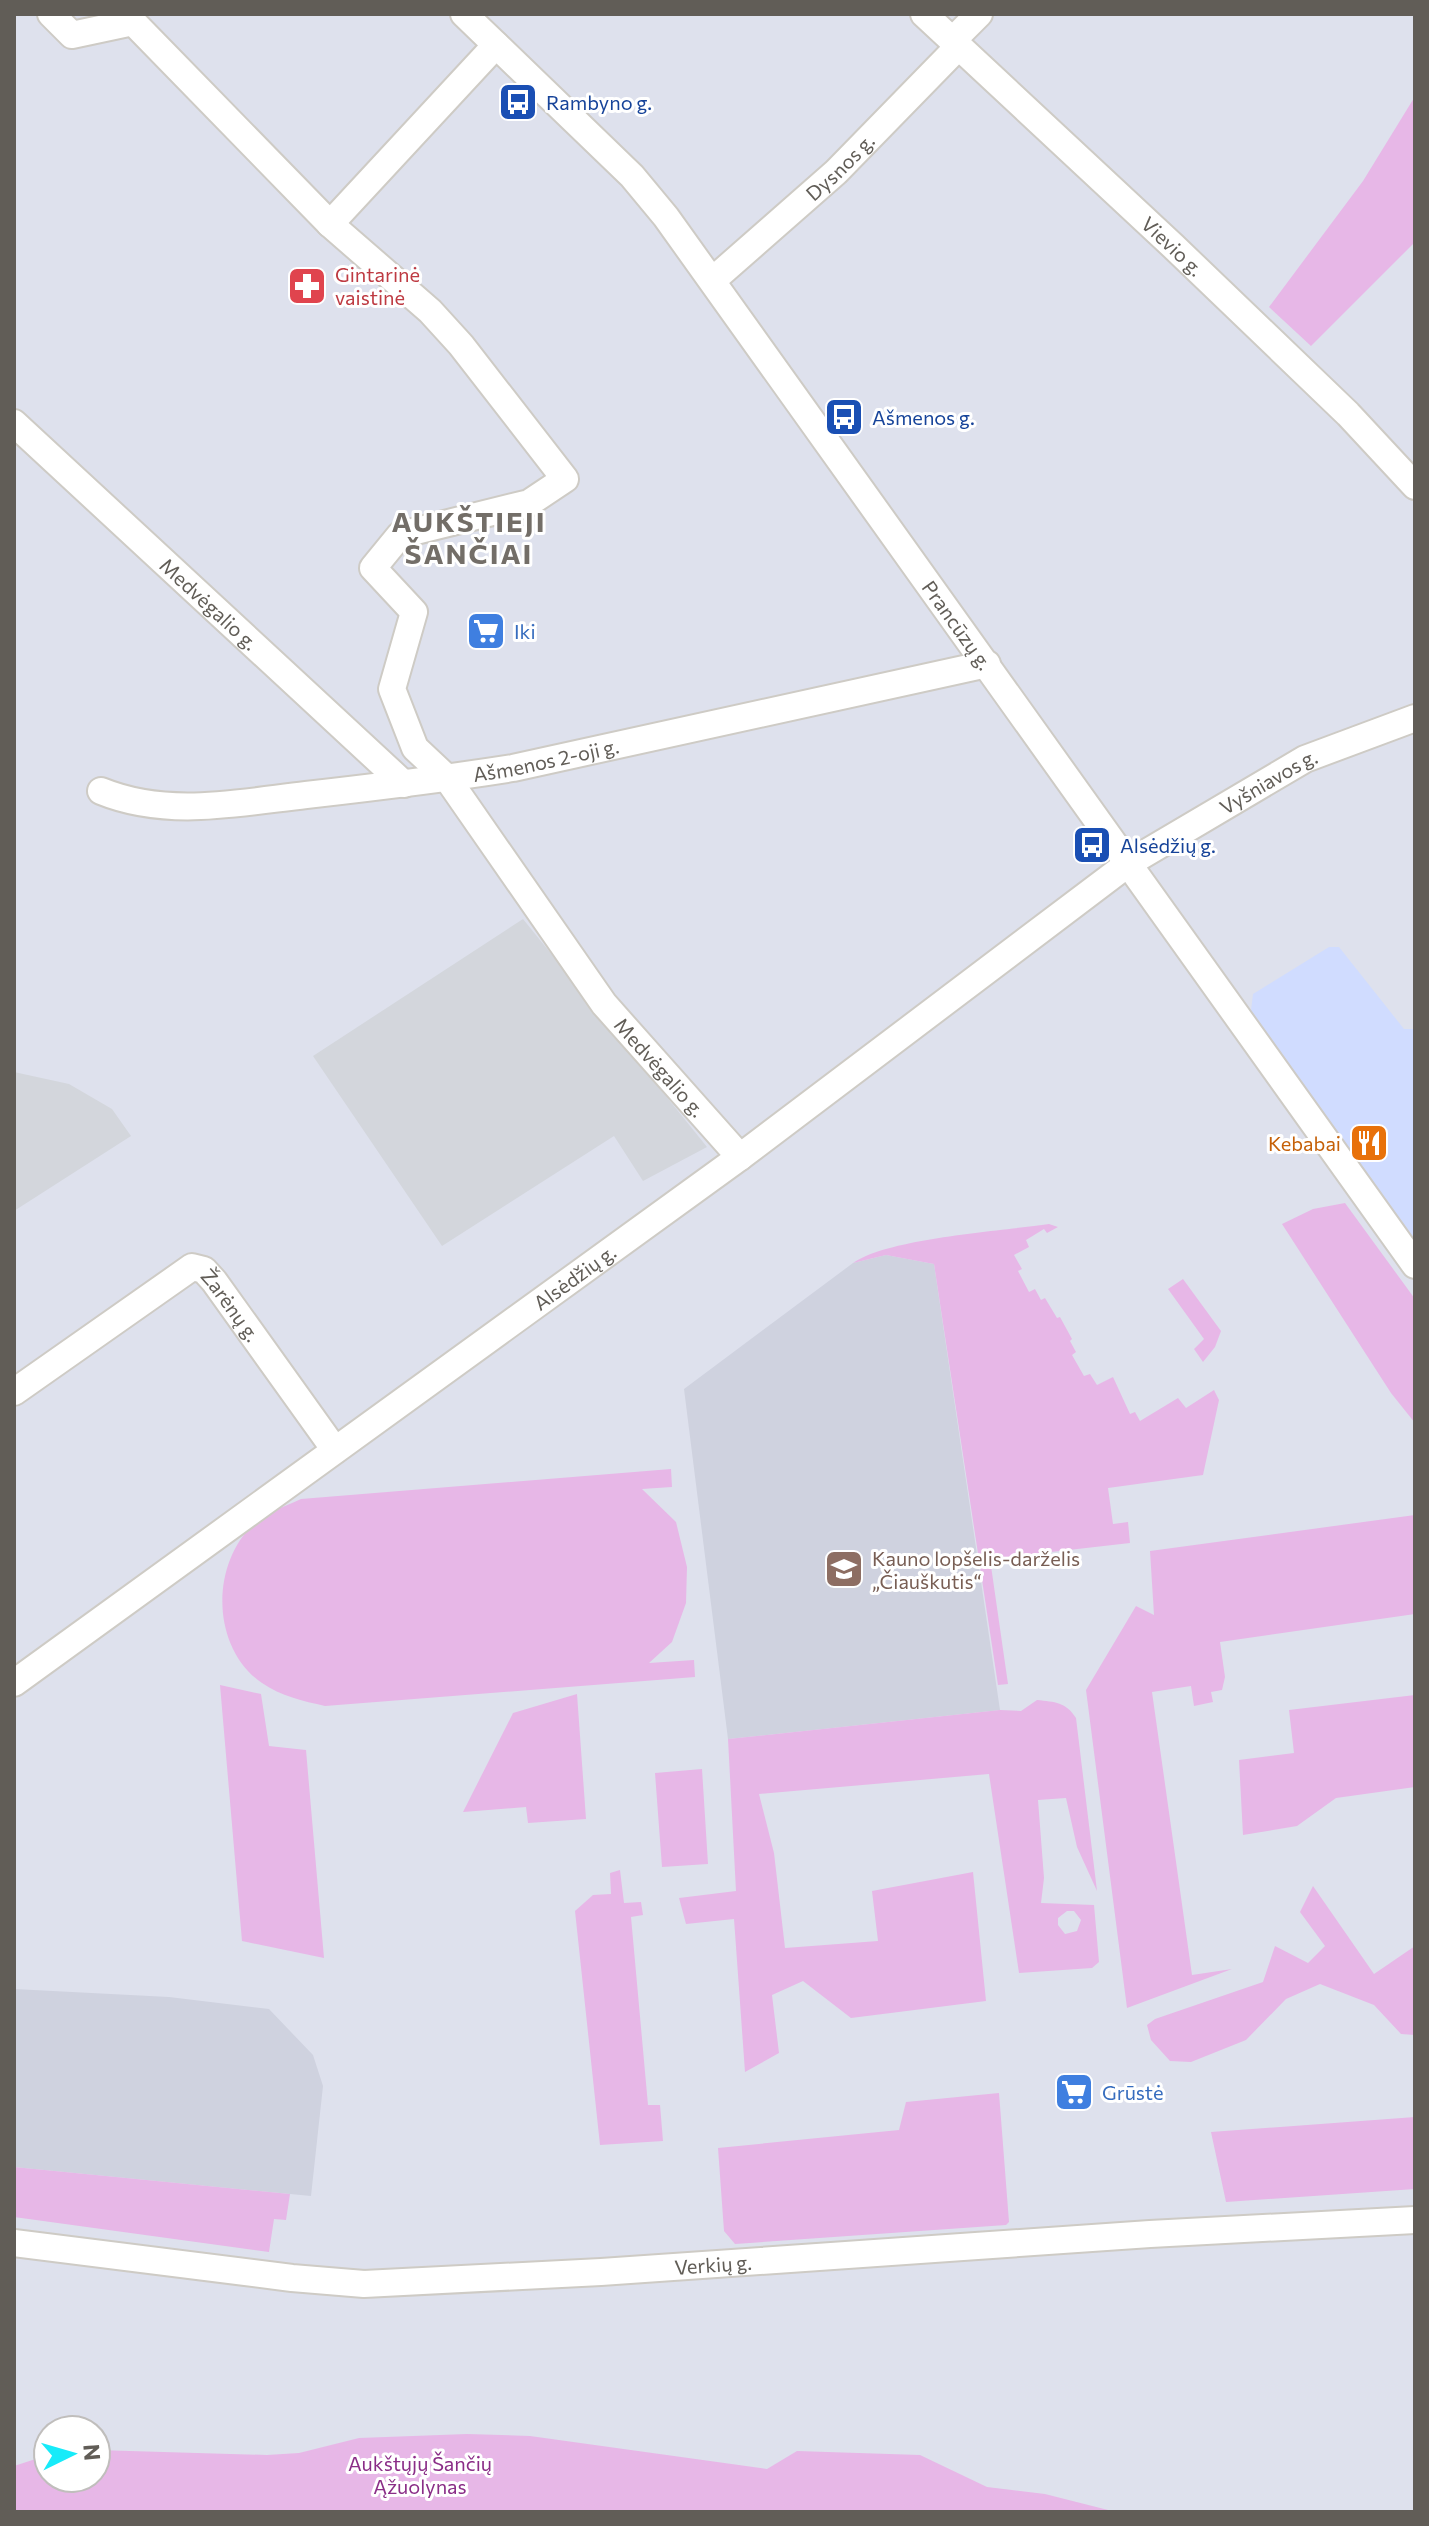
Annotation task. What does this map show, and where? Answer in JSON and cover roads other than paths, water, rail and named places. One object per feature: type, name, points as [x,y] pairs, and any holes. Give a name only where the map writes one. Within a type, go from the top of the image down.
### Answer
[{"type":"street","points":[[51,14],[72,35],[133,22],[330,224],[440,322],[491,381],[565,479],[529,503],[400,535],[373,568],[414,612],[392,689],[415,748],[447,778]]},
{"type":"street","name":"Prancūzų g.","points":[[464,14],[632,176],[713,280],[1415,1265]]},
{"type":"street","name":"Vievio g.","points":[[924,14],[1348,414],[1415,486]]},
{"type":"street","name":"Dysnos g.","points":[[713,280],[836,172],[979,14]]},
{"type":"street","points":[[330,224],[496,45]]},
{"type":"street","name":"Medvėgalio g.","points":[[14,423],[404,784]]},
{"type":"street","name":"Ašmenos 2-oji g.","points":[[101,791],[125,801],[182,808],[447,778],[544,761],[987,664]]},
{"type":"street","name":"Vyšniavos g.","points":[[1129,863],[1305,759],[1415,718]]},
{"type":"street","name":"Medvėgalio g.","points":[[447,778],[604,1004],[740,1157]]},
{"type":"street","name":"Alsėdžių g.","points":[[14,1683],[740,1157],[1129,863]]},
{"type":"street","name":"Žarėnų g.","points":[[14,1392],[192,1267],[204,1270],[214,1281],[335,1450]]},
{"type":"street","name":"Verkių g.","points":[[14,2243],[364,2284],[601,2272],[1150,2234],[1415,2220]]},
{"type":"place","name":"Rambyno g.","points":[[518,102]]},
{"type":"place","name":"Gintarinė vaistinė","points":[[307,286]]},
{"type":"place","name":"Ašmenos g.","points":[[844,417]]},
{"type":"place","name":"Iki","points":[[486,631]]},
{"type":"place","name":"Alsėdžių g.","points":[[1092,845]]},
{"type":"place","name":"Kebabai","points":[[1369,1143]]},
{"type":"place","name":"Kauno lopšelis-darželis „Čiauškutis“","points":[[844,1569]]},
{"type":"place","name":"Grūstė","points":[[1074,2092]]},
{"type":"district","name":"AUKŠTIEJI ŠANČIAI","points":[[469,537]]},
{"type":"park label","name":"Aukštųjų Šančių Ąžuolynas","points":[[420,2474]]}]
